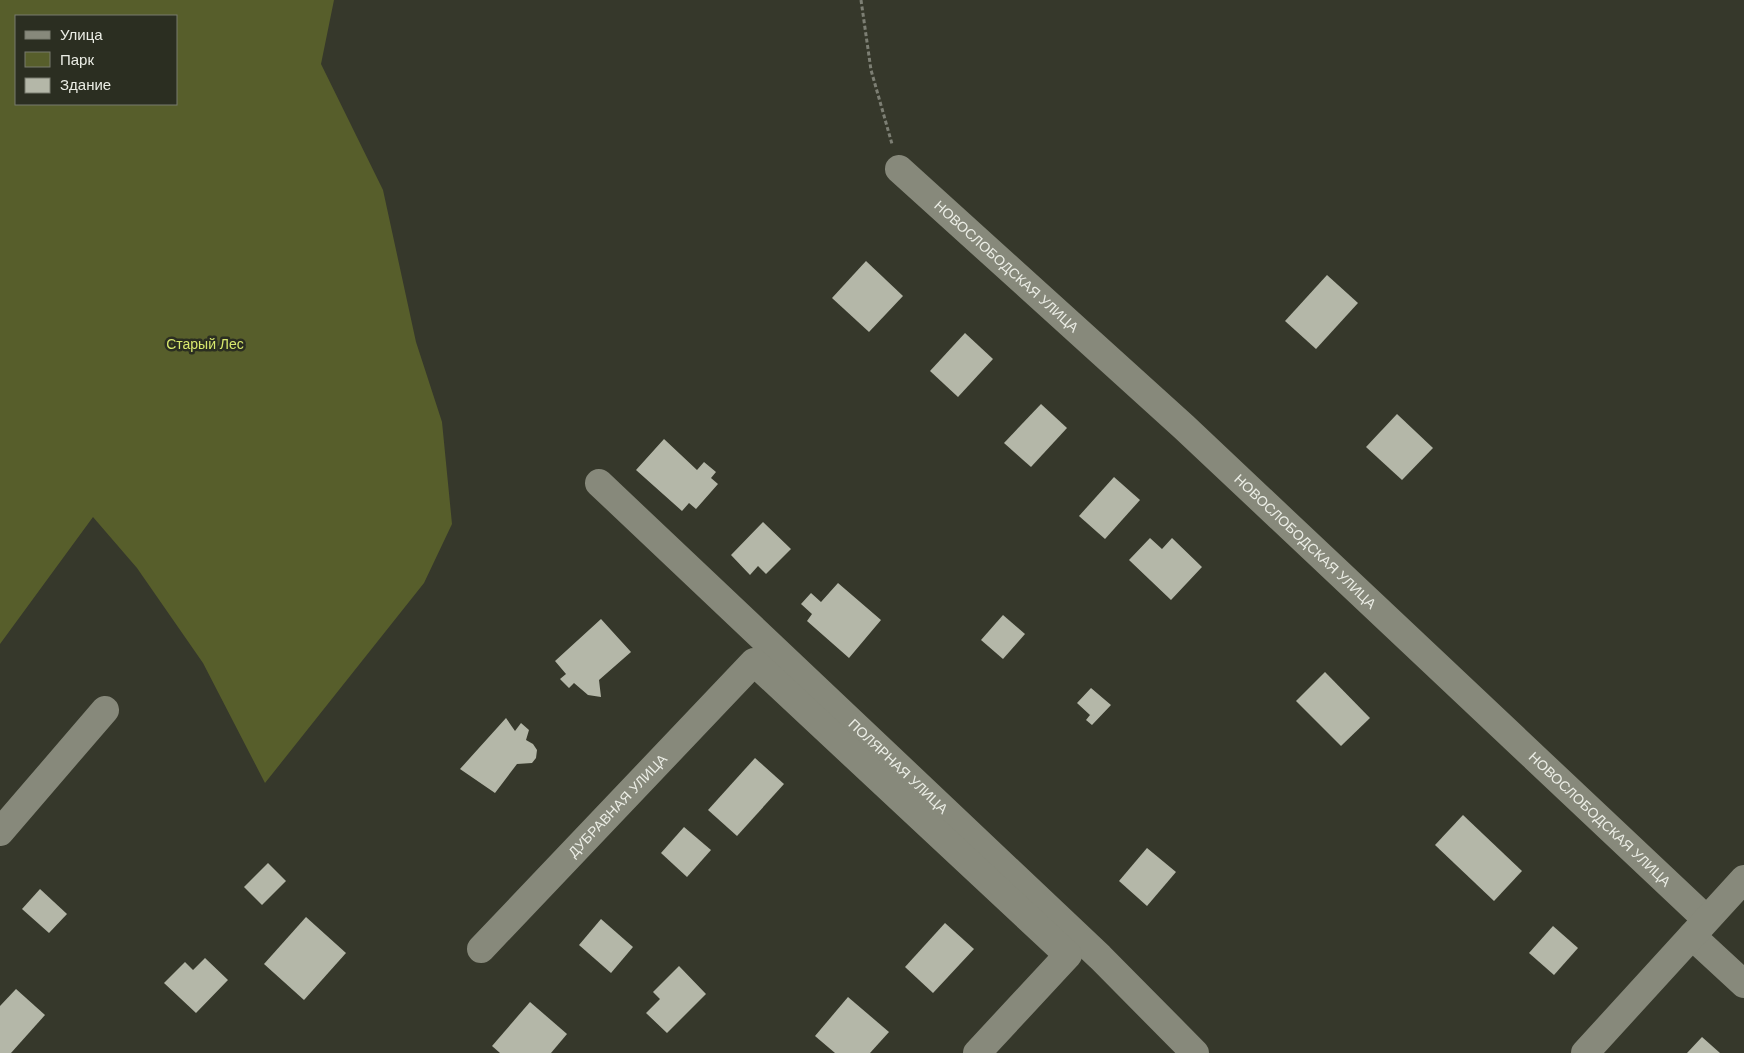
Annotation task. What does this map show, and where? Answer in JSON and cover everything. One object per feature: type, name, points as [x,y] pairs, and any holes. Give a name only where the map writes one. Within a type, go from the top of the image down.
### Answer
[{"type":"street","name":"НОВОСЛОБОДСКАЯ УЛИЦА","points":[[898,169],[1184,427],[1699,928],[1744,984]]},
{"type":"street","name":"ПОЛЯРНАЯ УЛИЦА","points":[[599,483],[1100,956],[1195,1053]]},
{"type":"street","name":"ПОЛЯРНАЯ УЛИЦА","points":[[754,662],[1068,955],[977,1053]]},
{"type":"street","name":"ДУБРАВНАЯ УЛИЦА","points":[[481,949],[754,662]]},
{"type":"street","points":[[0,832],[105,710]]},
{"type":"street","points":[[1585,1053],[1744,879]]},
{"type":"path","points":[[862,0],[871,70],[898,169]]},
{"type":"green space","name":"Старый Лес","points":[[0,0],[334,0],[321,64],[383,190],[416,342],[442,422],[452,524],[424,583],[265,783],[203,663],[137,568],[93,517],[0,644]]},
{"type":"building","points":[[866,261],[903,296],[869,332],[832,298]]},
{"type":"building","points":[[1327,275],[1358,303],[1316,349],[1285,321]]},
{"type":"building","points":[[965,333],[993,359],[958,397],[930,371]]},
{"type":"building","points":[[1041,404],[1067,428],[1031,467],[1004,443]]},
{"type":"building","points":[[1397,414],[1433,448],[1402,480],[1366,447]]},
{"type":"building","points":[[664,439],[697,470],[704,462],[716,472],[711,478],[718,484],[696,509],[689,503],[682,511],[636,470]]},
{"type":"building","points":[[1114,477],[1140,500],[1105,539],[1079,516]]},
{"type":"building","points":[[763,522],[791,549],[766,574],[758,566],[750,575],[731,555]]},
{"type":"building","points":[[1150,538],[1162,549],[1172,538],[1202,567],[1171,600],[1129,560]]},
{"type":"building","points":[[838,583],[881,620],[849,658],[807,621],[812,614],[801,604],[811,593],[821,602]]},
{"type":"building","points":[[1003,615],[1025,634],[1003,659],[981,640]]},
{"type":"building","points":[[601,619],[631,652],[599,680],[601,697],[588,695],[574,683],[569,688],[560,679],[566,674],[555,661]]},
{"type":"building","points":[[1325,672],[1370,718],[1341,746],[1296,701]]},
{"type":"building","points":[[1091,688],[1111,705],[1092,725],[1086,720],[1090,715],[1077,703]]},
{"type":"building","points":[[506,718],[515,731],[521,723],[529,730],[526,740],[533,744],[537,750],[536,758],[532,763],[517,764],[495,793],[460,769]]},
{"type":"building","points":[[755,758],[784,784],[737,836],[708,810]]},
{"type":"building","points":[[1463,815],[1522,871],[1494,901],[1435,845]]},
{"type":"building","points":[[684,827],[711,850],[687,877],[661,853]]},
{"type":"building","points":[[1147,848],[1176,872],[1147,906],[1119,881]]},
{"type":"building","points":[[268,863],[286,881],[262,905],[244,887]]},
{"type":"building","points":[[40,889],[67,914],[49,933],[22,909]]},
{"type":"building","points":[[306,917],[346,953],[304,1000],[264,964]]},
{"type":"building","points":[[601,919],[633,947],[611,973],[579,945]]},
{"type":"building","points":[[945,923],[974,949],[933,993],[905,967]]},
{"type":"building","points":[[1553,926],[1578,948],[1554,975],[1529,953]]},
{"type":"building","points":[[205,958],[228,980],[196,1013],[164,983],[185,962],[193,970]]},
{"type":"building","points":[[679,966],[706,994],[667,1033],[646,1013],[660,999],[653,992]]},
{"type":"building","points":[[16,989],[45,1015],[11,1053],[0,1053],[0,1006]]},
{"type":"building","points":[[848,997],[889,1032],[870,1053],[835,1053],[815,1036]]},
{"type":"building","points":[[530,1002],[567,1034],[551,1053],[500,1053],[492,1046]]},
{"type":"building","points":[[1702,1037],[1720,1053],[1687,1053]]}]
